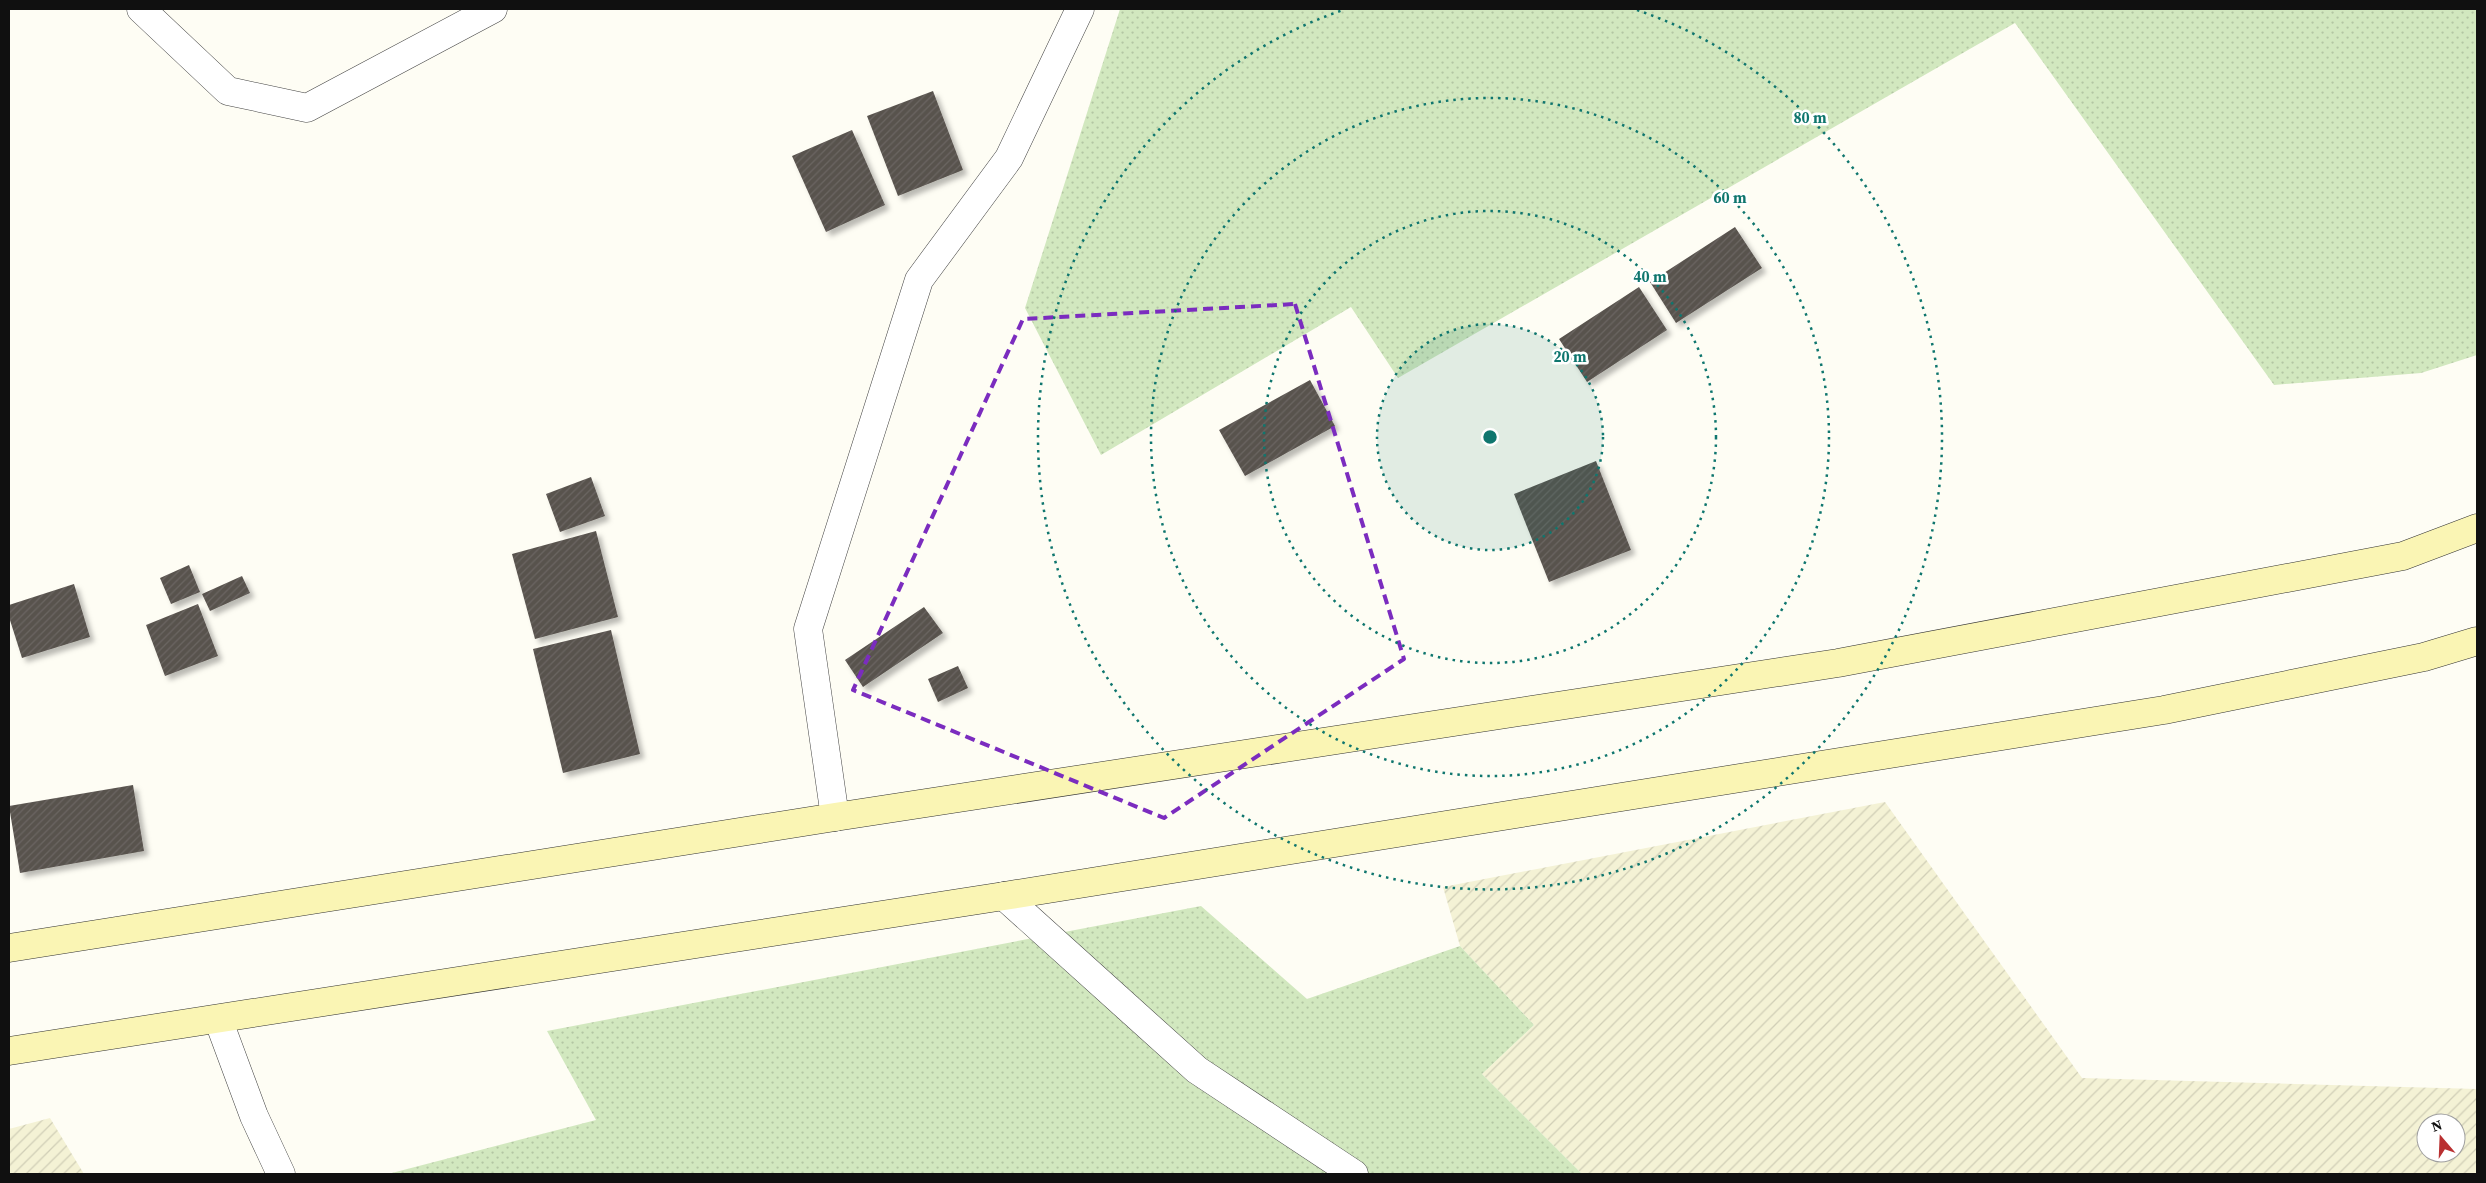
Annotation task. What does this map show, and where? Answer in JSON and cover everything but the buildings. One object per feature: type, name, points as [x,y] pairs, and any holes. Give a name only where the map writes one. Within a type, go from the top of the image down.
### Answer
[{"type":"main road","points":[[9,948],[835,817],[1838,663],[2403,556],[2477,528]]},
{"type":"main road","points":[[9,1051],[1004,896],[2164,710],[2424,657],[2477,641]]},
{"type":"street","points":[[141,9],[228,91],[307,108],[493,9]]},
{"type":"street","points":[[835,817],[808,629],[919,280],[1009,158],[1080,9]]},
{"type":"street","points":[[1004,896],[1197,1070],[1354,1174]]},
{"type":"street","points":[[218,1019],[254,1116],[281,1174]]},
{"type":"highlighted area","points":[[1295,304],[1404,659],[1164,818],[853,690],[1023,319]]},
{"type":"shaded area","points":[[1885,802],[2082,1078],[2477,1089],[2477,1174],[1582,1174],[1482,1074],[1534,1025],[1460,946],[1443,887]]},
{"type":"shaded area","points":[[50,1118],[84,1174],[9,1174],[9,1129]]},
{"type":"green space","points":[[1120,9],[2477,9],[2477,355],[2421,373],[2274,385],[2015,23],[1398,378],[1351,307],[1101,455],[1025,308]]},
{"type":"green space","points":[[1201,906],[1307,999],[1460,946],[1534,1025],[1482,1074],[1582,1174],[388,1174],[596,1120],[547,1031]]}]
